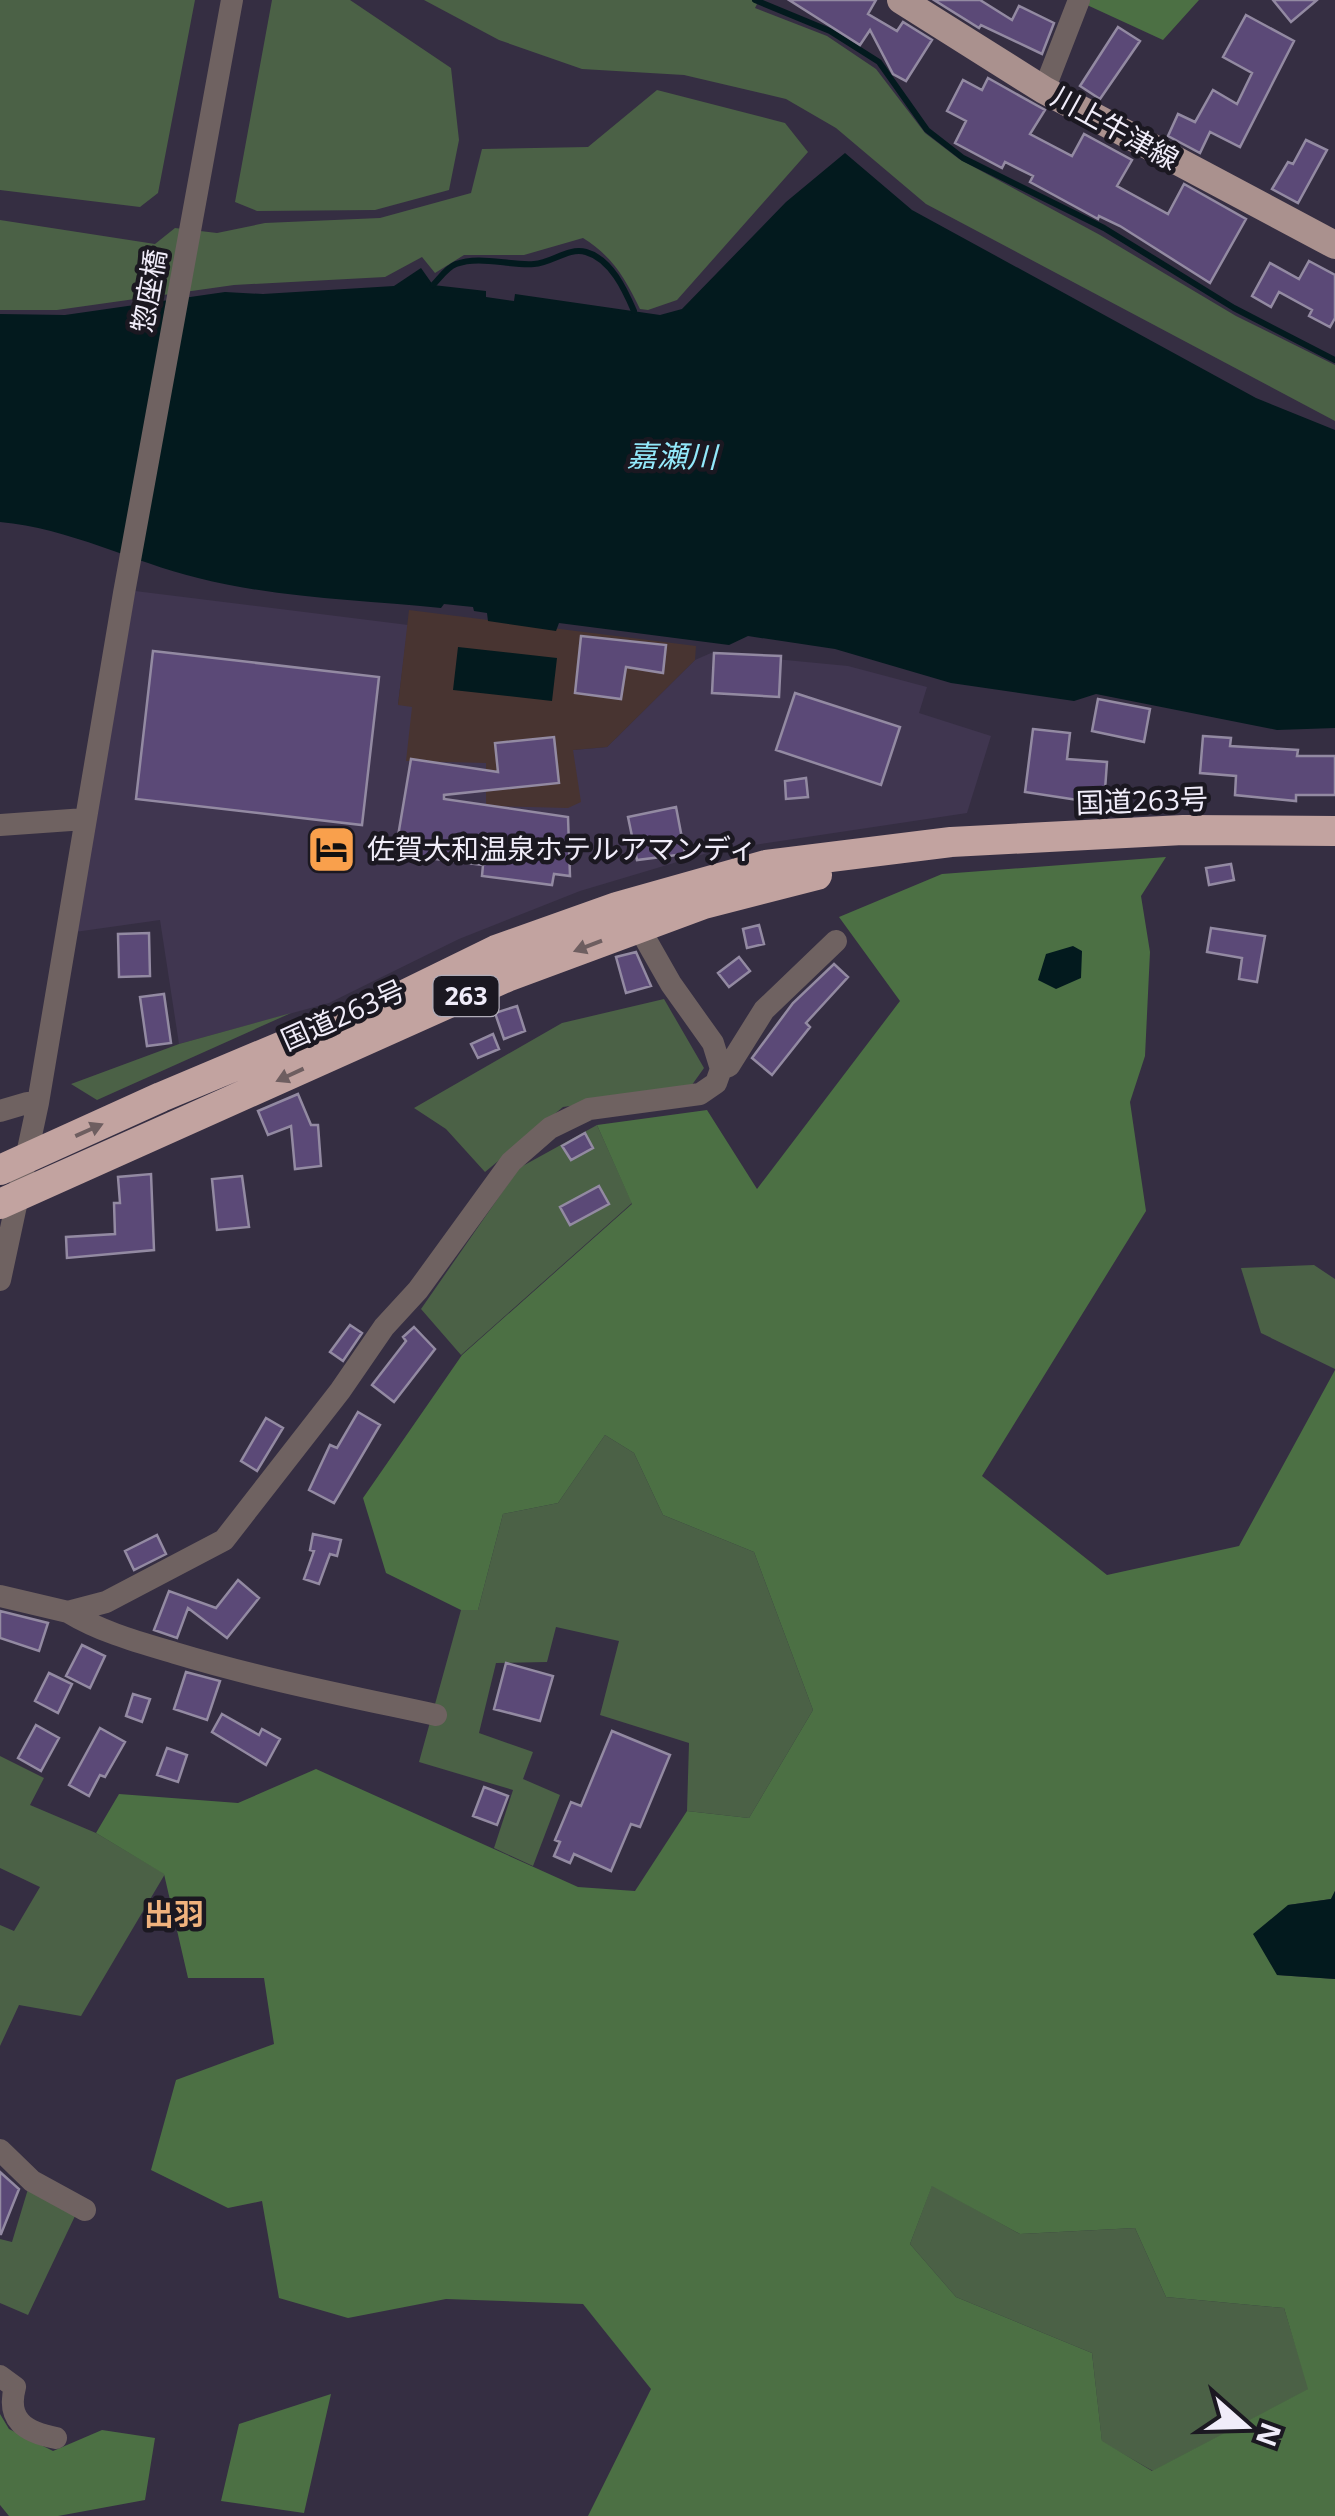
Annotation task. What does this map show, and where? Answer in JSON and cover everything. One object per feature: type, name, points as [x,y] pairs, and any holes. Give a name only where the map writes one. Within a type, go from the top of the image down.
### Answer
[{"type":"highway","name":"国道263号","points":[[13,1164],[404,995],[496,950],[617,906],[766,864],[951,842],[1184,830],[1335,831]]},
{"type":"highway","name":"国道263号","points":[[8,1200],[508,977],[642,926],[719,900],[951,842]]},
{"type":"main road","name":"川上牛津線","points":[[901,0],[1044,90],[1335,245]]},
{"type":"street","name":"惣座橋","points":[[0,1280],[13,1164],[38,1104],[124,593],[232,0]]},
{"type":"street","points":[[1044,90],[1079,0]]},
{"type":"street","points":[[0,825],[85,819]]},
{"type":"street","points":[[68,1612],[106,1602],[224,1540],[384,1328],[418,1290],[511,1162],[550,1128],[589,1109],[700,1094],[716,1083],[720,1068],[712,1043],[671,984],[642,926]]},
{"type":"street","points":[[720,1068],[730,1066],[764,1010],[836,941]]},
{"type":"street","points":[[0,1111],[38,1104]]},
{"type":"street","points":[[0,1596],[68,1612],[114,1634],[233,1671],[436,1715]]},
{"type":"street","points":[[0,2150],[32,2180],[85,2210]]},
{"type":"street","points":[[0,2376],[16,2387],[10,2405],[14,2418],[44,2436],[56,2438]]},
{"type":"shaded area","name":"佐賀大和温泉ホテルアマンディ","points":[[135,591],[408,625],[398,704],[412,706],[486,763],[486,805],[573,750],[607,747],[695,660],[711,653],[848,666],[927,687],[919,713],[991,736],[967,813],[714,851],[580,891],[459,939],[329,1003],[179,1044],[160,920],[75,932]]},
{"type":"shaded area","points":[[409,610],[696,646],[695,660],[607,747],[573,750],[581,802],[568,808],[486,806],[486,763],[406,761],[412,707],[398,705]]},
{"type":"green space","points":[[0,0],[195,0],[158,193],[140,207],[0,190]]},
{"type":"green space","points":[[272,0],[350,0],[451,68],[459,140],[449,190],[375,210],[257,211],[235,202]]},
{"type":"green space","points":[[424,0],[759,0],[755,8],[827,36],[876,69],[925,133],[959,159],[1100,235],[1236,316],[1335,365],[1335,421],[926,204],[836,128],[786,99],[684,75],[582,69],[499,40]]},
{"type":"green space","points":[[1088,0],[1199,0],[1163,40],[1087,5]]},
{"type":"green space","points":[[657,90],[785,123],[808,152],[677,300],[648,310],[640,309],[617,269],[583,238],[524,255],[464,255],[435,273],[422,257],[385,277],[234,285],[57,310],[0,310],[0,220],[155,244],[175,228],[217,233],[265,223],[380,218],[471,193],[482,149],[588,147]]},
{"type":"green space","points":[[1166,857],[1141,896],[1150,952],[1145,1056],[1130,1102],[1146,1211],[982,1476],[1107,1575],[1239,1546],[1335,1370],[1335,1891],[1331,1899],[1288,1905],[1277,1975],[1335,1979],[1335,2516],[588,2516],[651,2389],[583,2304],[446,2299],[348,2318],[279,2298],[262,2201],[228,2208],[151,2170],[176,2080],[274,2044],[264,1978],[188,1978],[164,1874],[96,1833],[119,1794],[238,1803],[316,1769],[578,1887],[635,1891],[687,1811],[749,1818],[813,1710],[754,1552],[663,1515],[634,1453],[605,1435],[558,1503],[503,1514],[478,1610],[461,1610],[386,1573],[363,1498],[462,1355],[632,1204],[597,1125],[707,1110],[757,1189],[900,1001],[839,917],[942,874]],"holes":[[[932,2186],[1020,2234],[1135,2228],[1166,2297],[1284,2308],[1308,2389],[1152,2471],[1102,2441],[1092,2353],[956,2297],[910,2244]]]},
{"type":"green space","points":[[664,999],[704,1068],[689,1089],[563,1107],[485,1172],[446,1129],[414,1108],[562,1023]]},
{"type":"green space","points":[[291,1013],[97,1100],[71,1084],[179,1044]]},
{"type":"green space","points":[[597,1125],[632,1203],[461,1355],[421,1309],[519,1168]]},
{"type":"green space","points":[[1314,1265],[1335,1279],[1335,1369],[1261,1333],[1241,1268]]},
{"type":"green space","points":[[605,1435],[634,1453],[663,1515],[754,1552],[813,1710],[749,1818],[687,1811],[689,1743],[600,1715],[619,1641],[556,1627],[547,1662],[496,1663],[479,1733],[533,1752],[523,1779],[560,1795],[533,1866],[494,1848],[513,1790],[419,1762],[461,1610],[478,1610],[503,1514],[558,1503]]},
{"type":"green space","points":[[0,1756],[44,1778],[30,1805],[96,1833],[165,1874],[81,2016],[19,2005],[0,2046],[0,1925],[14,1931],[40,1887],[0,1868]]},
{"type":"green space","points":[[932,2185],[1020,2234],[1135,2228],[1166,2297],[1284,2308],[1309,2389],[1153,2471],[1102,2442],[1092,2353],[956,2297],[910,2244]]},
{"type":"green space","points":[[28,2189],[75,2216],[28,2315],[0,2303],[0,2239],[12,2242]]},
{"type":"green space","points":[[331,2394],[304,2513],[221,2501],[239,2424]]},
{"type":"green space","points":[[0,2414],[9,2429],[53,2451],[102,2430],[155,2438],[145,2500],[58,2516],[9,2516],[0,2505]]},
{"type":"water","name":"嘉瀬川","points":[[845,153],[912,210],[1256,398],[1335,430],[1335,728],[1277,730],[1096,694],[1074,701],[951,683],[835,649],[748,636],[729,645],[559,623],[556,631],[488,621],[487,613],[474,611],[473,607],[444,604],[441,608],[258,590],[173,571],[51,531],[0,522],[0,314],[65,315],[225,292],[263,294],[394,286],[421,268],[433,285],[486,291],[486,297],[514,301],[515,294],[660,315],[682,309],[786,202]]},
{"type":"water","points":[[458,647],[557,658],[552,701],[453,690]]},
{"type":"water","points":[[1073,946],[1082,951],[1081,978],[1056,989],[1038,980],[1046,954]]},
{"type":"water","points":[[1335,1891],[1335,1979],[1277,1975],[1253,1934],[1288,1905],[1331,1899]]},
{"type":"building","points":[[789,0],[876,0],[868,14],[897,31],[903,22],[932,40],[906,81],[893,74],[870,30],[860,45]]},
{"type":"building","points":[[934,0],[980,0],[1012,20],[1019,6],[1054,23],[1042,54],[981,25],[979,28]]},
{"type":"building","points":[[1273,0],[1317,0],[1291,22]]},
{"type":"building","points":[[1246,15],[1294,41],[1240,147],[1210,132],[1200,153],[1168,136],[1178,114],[1195,122],[1213,90],[1237,104],[1252,73],[1223,57]]},
{"type":"building","points":[[1118,27],[1140,41],[1100,99],[1080,86]]},
{"type":"building","points":[[988,78],[1045,110],[1030,134],[1072,156],[1084,134],[1132,160],[1117,186],[1168,214],[1184,184],[1246,219],[1210,283],[1120,226],[1099,216],[1098,219],[1030,182],[1033,176],[1005,162],[1002,168],[955,143],[966,121],[947,111],[963,80],[982,90]]},
{"type":"building","points":[[1306,140],[1327,150],[1298,203],[1272,189],[1288,162],[1293,164]]},
{"type":"building","points":[[1309,261],[1335,275],[1335,318],[1330,327],[1309,316],[1312,310],[1279,292],[1271,307],[1252,296],[1270,263],[1299,279]]},
{"type":"building","points":[[581,636],[666,645],[663,673],[626,667],[621,699],[575,693]]},
{"type":"building","points":[[153,651],[379,677],[362,825],[136,799]]},
{"type":"building","points":[[714,653],[781,656],[779,697],[712,693]]},
{"type":"building","points":[[795,693],[900,727],[881,785],[776,750]]},
{"type":"building","points":[[1098,699],[1150,709],[1144,742],[1092,731]]},
{"type":"building","points":[[1033,729],[1070,733],[1067,759],[1107,762],[1104,804],[1025,792]]},
{"type":"building","points":[[1203,736],[1231,738],[1230,746],[1298,750],[1297,756],[1335,756],[1335,795],[1296,795],[1296,801],[1235,795],[1236,776],[1200,773]]},
{"type":"building","points":[[554,737],[559,783],[444,795],[444,799],[568,817],[570,876],[554,874],[552,885],[482,876],[483,865],[395,854],[411,759],[498,772],[495,743]]},
{"type":"building","points":[[806,778],[808,797],[786,799],[785,781]]},
{"type":"building","points":[[676,807],[685,854],[637,860],[628,817]]},
{"type":"building","points":[[1231,864],[1234,880],[1209,885],[1206,868]]},
{"type":"building","points":[[759,925],[764,944],[747,948],[743,929]]},
{"type":"building","points":[[1211,928],[1265,936],[1257,982],[1239,979],[1242,958],[1207,952]]},
{"type":"building","points":[[149,933],[150,976],[119,977],[118,934]]},
{"type":"building","points":[[636,952],[651,986],[626,993],[616,957]]},
{"type":"building","points":[[739,957],[750,971],[729,987],[718,973]]},
{"type":"building","points":[[834,964],[848,977],[806,1023],[810,1027],[772,1075],[752,1058],[793,1003]]},
{"type":"building","points":[[164,994],[171,1043],[147,1046],[140,997]]},
{"type":"building","points":[[517,1006],[525,1031],[504,1039],[495,1013]]},
{"type":"building","points":[[493,1034],[499,1049],[478,1058],[471,1044]]},
{"type":"building","points":[[298,1094],[311,1125],[318,1125],[321,1166],[295,1169],[291,1126],[268,1135],[258,1111]]},
{"type":"building","points":[[585,1133],[593,1148],[571,1160],[562,1146]]},
{"type":"building","points":[[151,1174],[154,1250],[67,1258],[66,1237],[115,1234],[114,1203],[120,1203],[118,1177]]},
{"type":"building","points":[[242,1176],[249,1227],[217,1230],[212,1179]]},
{"type":"building","points":[[599,1186],[609,1204],[570,1225],[560,1207]]},
{"type":"building","points":[[350,1325],[362,1333],[343,1361],[330,1352]]},
{"type":"building","points":[[414,1327],[435,1349],[394,1402],[372,1385],[406,1341],[403,1337]]},
{"type":"building","points":[[358,1412],[380,1425],[334,1503],[309,1490],[330,1445],[337,1448]]},
{"type":"building","points":[[266,1418],[283,1428],[257,1471],[241,1461]]},
{"type":"building","points":[[313,1534],[341,1540],[337,1556],[330,1554],[319,1584],[304,1579],[314,1551],[310,1550]]},
{"type":"building","points":[[157,1535],[166,1554],[134,1570],[125,1551]]},
{"type":"building","points":[[238,1580],[259,1598],[227,1638],[188,1608],[177,1638],[154,1630],[169,1591],[216,1608]]},
{"type":"building","points":[[0,1611],[48,1623],[39,1651],[0,1638]]},
{"type":"building","points":[[82,1645],[105,1656],[90,1688],[66,1676]]},
{"type":"building","points":[[506,1663],[553,1676],[540,1721],[494,1709]]},
{"type":"building","points":[[186,1672],[220,1681],[207,1720],[174,1709]]},
{"type":"building","points":[[49,1673],[72,1684],[58,1713],[35,1701]]},
{"type":"building","points":[[133,1694],[150,1699],[142,1722],[126,1716]]},
{"type":"building","points":[[222,1714],[259,1735],[262,1729],[280,1739],[266,1765],[212,1732]]},
{"type":"building","points":[[36,1725],[59,1738],[41,1771],[18,1758]]},
{"type":"building","points":[[100,1728],[125,1742],[89,1796],[69,1785]]},
{"type":"building","points":[[612,1731],[670,1755],[640,1827],[631,1824],[611,1871],[574,1854],[570,1863],[554,1856],[560,1842],[555,1840],[571,1802],[581,1806]]},
{"type":"building","points":[[167,1748],[187,1755],[178,1782],[157,1775]]},
{"type":"building","points":[[484,1787],[508,1796],[497,1825],[473,1816]]},
{"type":"building","points":[[0,2172],[19,2189],[1,2234],[0,2234]]},
{"type":"waterway","points":[[755,0],[830,31],[879,62],[927,130],[963,158],[1104,228],[1234,308],[1335,360]]},
{"type":"waterway","points":[[433,285],[449,268],[465,261],[534,264],[579,251],[595,256],[610,268],[634,311]]},
{"type":"place","name":"佐賀大和温泉ホテルアマンディ","points":[[332,849]]},
{"type":"district","name":"出羽","points":[[174,1915]]}]
